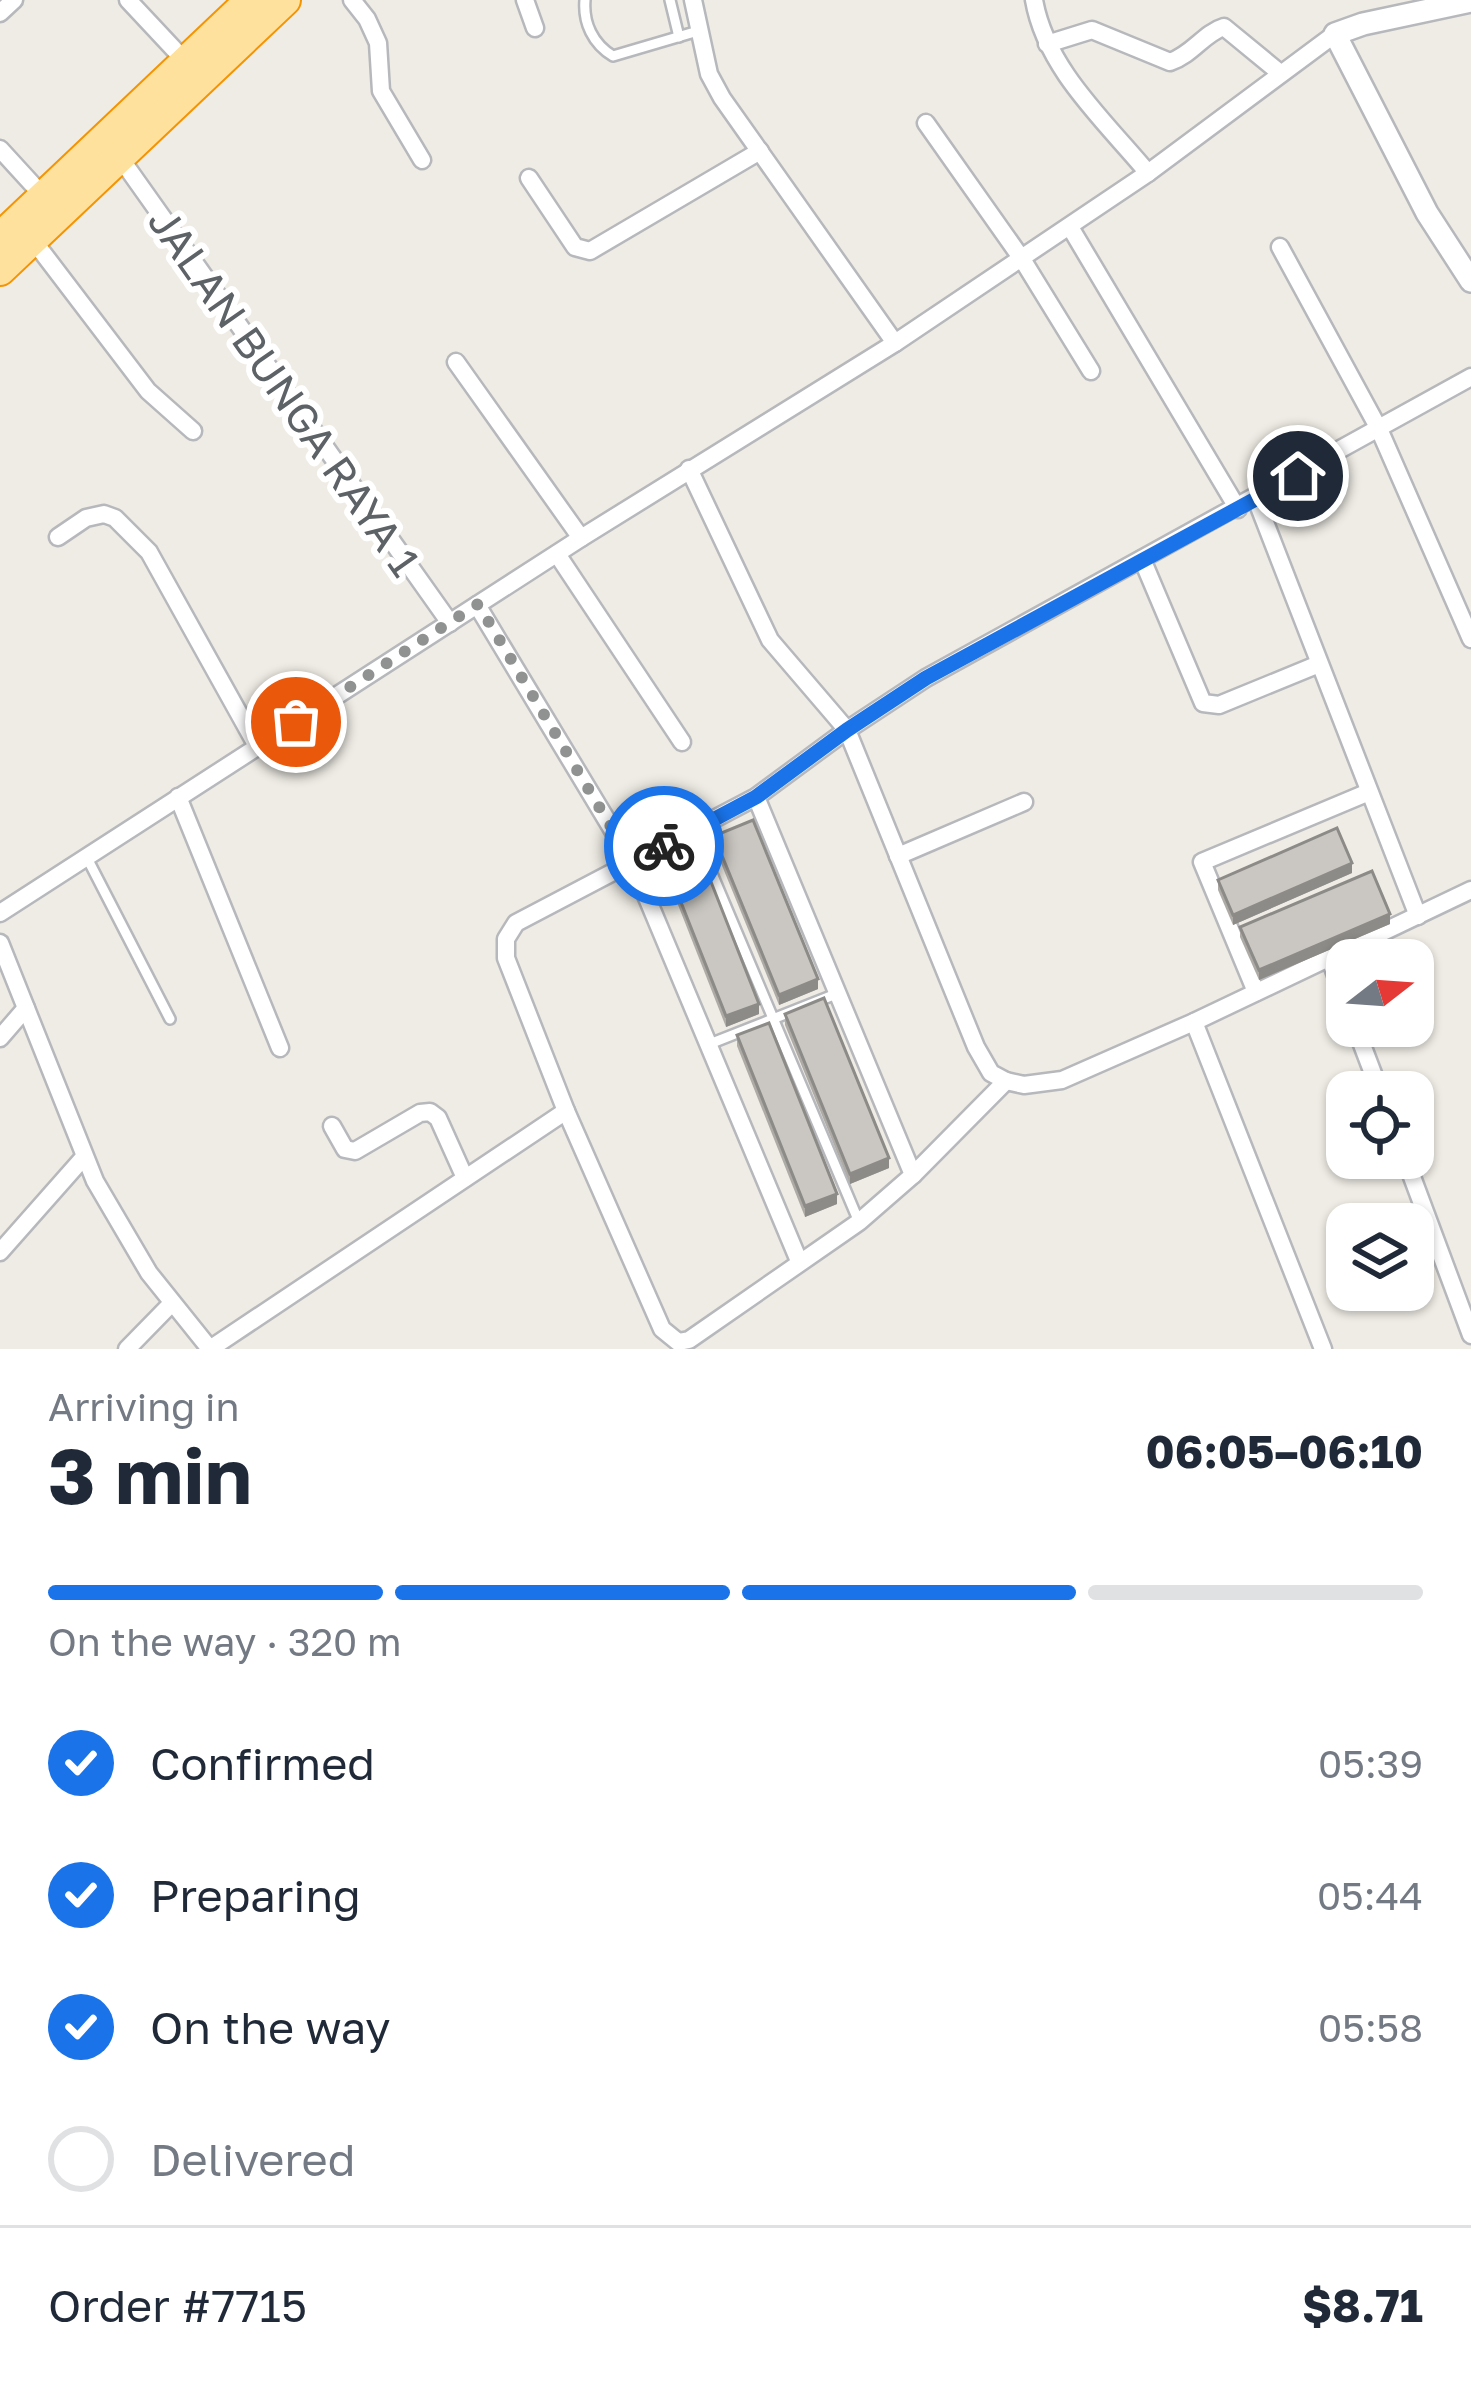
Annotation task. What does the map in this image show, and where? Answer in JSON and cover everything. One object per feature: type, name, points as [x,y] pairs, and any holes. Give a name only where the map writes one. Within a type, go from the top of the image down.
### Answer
[{"type":"highway","points":[[0,238],[251,0]]},
{"type":"highway","points":[[0,271],[285,0]]},
{"type":"street","points":[[0,14],[14,0]]},
{"type":"street","points":[[128,0],[186,62]]},
{"type":"street","points":[[352,0],[378,43],[381,91],[422,160]]},
{"type":"street","points":[[525,0],[535,28]]},
{"type":"street","points":[[693,0],[709,74],[895,343]]},
{"type":"street","points":[[1034,0],[1056,62],[1148,173]]},
{"type":"street","points":[[0,914],[581,538],[895,343],[1148,173],[1335,34],[1444,3],[1471,1]]},
{"type":"street","points":[[1047,44],[1092,30],[1170,62],[1190,55],[1215,29],[1224,27],[1280,73]]},
{"type":"street","points":[[1335,34],[1427,213],[1471,281]]},
{"type":"street","points":[[926,123],[1022,259],[1091,371]]},
{"type":"street","points":[[0,149],[44,197]]},
{"type":"street","points":[[529,178],[575,247],[590,251],[760,152]]},
{"type":"street","name":"JALAN BUNGA RAYA 1","points":[[121,159],[450,622]]},
{"type":"street","points":[[1070,227],[1238,509]]},
{"type":"street","points":[[33,240],[148,391],[193,430]]},
{"type":"street","points":[[1280,248],[1379,429],[1471,639]]},
{"type":"street","points":[[456,362],[581,538]]},
{"type":"street","points":[[1006,1081],[859,1222],[689,1340],[672,1339],[662,1329],[566,1111],[506,958],[506,939],[515,923],[756,797],[926,678],[1471,377]]},
{"type":"street","points":[[689,470],[770,640],[847,730],[983,1064],[1006,1081],[1062,1080],[1326,958]]},
{"type":"street","points":[[1256,499],[1418,916]]},
{"type":"street","points":[[58,537],[86,518],[104,514],[130,531],[149,552],[257,746]]},
{"type":"street","points":[[557,554],[682,742]]},
{"type":"street","points":[[1142,559],[1203,703],[1219,705],[1319,664]]},
{"type":"street","points":[[478,604],[632,862],[799,1261]]},
{"type":"street","points":[[1256,992],[1202,862],[1369,792]]},
{"type":"street","points":[[178,797],[280,1048]]},
{"type":"street","points":[[756,797],[913,1175]]},
{"type":"street","points":[[898,856],[1024,802]]},
{"type":"street","points":[[1368,939],[1471,890]]},
{"type":"street","points":[[0,943],[85,1157],[117,1224],[210,1349],[566,1111]]},
{"type":"street","points":[[0,1038],[26,1008]]},
{"type":"street","points":[[1194,1022],[1323,1349]]},
{"type":"street","points":[[332,1126],[345,1149],[355,1151],[420,1113],[430,1112],[438,1118],[465,1178]]},
{"type":"street","points":[[0,1252],[85,1157]]},
{"type":"street","points":[[1413,1179],[1471,1333]]},
{"type":"street","points":[[127,1349],[172,1303]]},
{"type":"lane","points":[[586,0],[584,12],[592,35],[613,56],[698,31]]},
{"type":"lane","points":[[670,0],[679,37]]},
{"type":"lane","points":[[694,831],[859,1222]]},
{"type":"lane","points":[[86,856],[170,1019]]},
{"type":"lane","points":[[707,1045],[838,993]]},
{"type":"building","points":[[753,820],[818,979],[779,995],[714,836]]},
{"type":"building","points":[[1337,828],[1352,863],[1233,915],[1218,880]]},
{"type":"building","points":[[704,864],[759,1004],[726,1016],[671,877]]},
{"type":"building","points":[[1372,871],[1390,914],[1259,970],[1240,927]]},
{"type":"building","points":[[824,998],[889,1158],[850,1174],[785,1014]]},
{"type":"building","points":[[769,1023],[837,1194],[805,1206],[737,1035]]},
{"type":"way so far","points":[[296,722],[478,604],[632,862],[664,846]]},
{"type":"route","points":[[664,846],[756,797],[926,678],[1298,476]]}]
